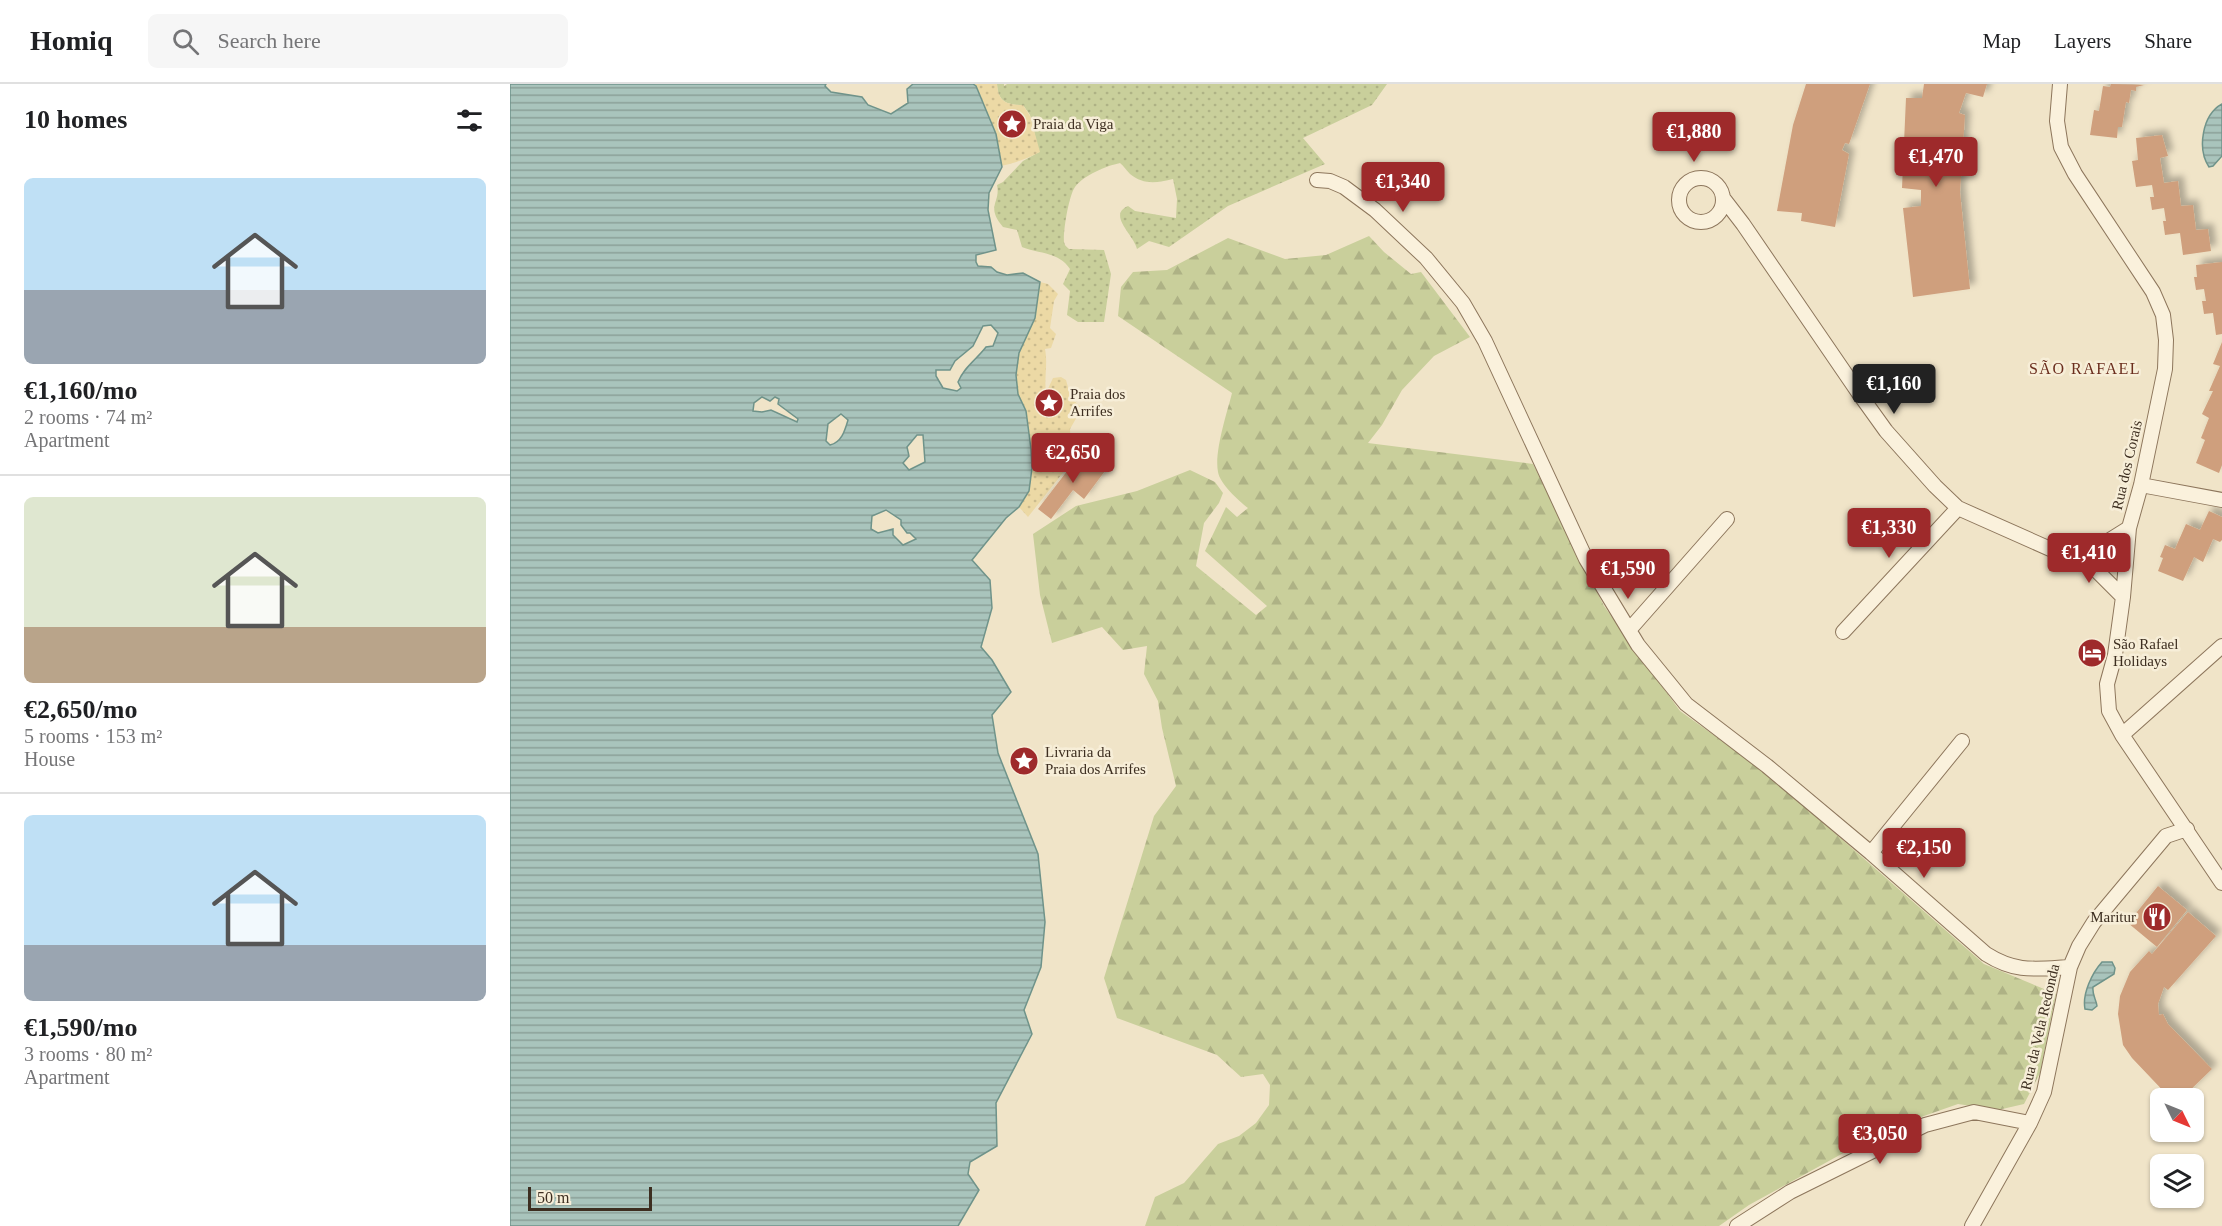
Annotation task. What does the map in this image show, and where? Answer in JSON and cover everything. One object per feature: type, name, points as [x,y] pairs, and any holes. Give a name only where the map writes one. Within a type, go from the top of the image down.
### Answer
[{"type":"street","name":"Rua dos Corais","points":[[2060,84],[2057,121],[2061,147],[2075,174],[2152,292],[2163,315],[2166,340],[2165,369],[2141,485],[2129,528],[2123,597],[2106,697],[2109,711],[2122,735],[2222,883]]},
{"type":"street","points":[[1317,180],[1330,181],[1344,187],[1375,210],[1426,258],[1463,303],[1485,341],[1586,559],[1638,645],[1686,704],[1767,766],[1986,954],[1998,962],[2016,968],[2070,967]]},
{"type":"street","points":[[1723,198],[1886,431],[1935,486],[1958,508],[2094,568],[2123,597]]},
{"type":"street","points":[[2141,485],[2222,500]]},
{"type":"street","points":[[1844,632],[1958,508]]},
{"type":"street","points":[[1630,629],[1727,519]]},
{"type":"street","points":[[2066,556],[2097,548],[2129,528]]},
{"type":"street","points":[[2122,735],[2222,646]]},
{"type":"street","points":[[1871,853],[1962,741]]},
{"type":"street","name":"Rua da Vela Redonda","points":[[1972,1226],[2030,1123],[2044,1092],[2070,967],[2079,946],[2094,922],[2166,836],[2187,829]]},
{"type":"street","points":[[1737,1226],[1790,1192],[1925,1125],[1974,1112],[2030,1123]]},
{"type":"green space","points":[[997,84],[1004,84],[1004,86],[1007,84],[1387,84],[1372,105],[1303,138],[1325,164],[1228,206],[1169,247],[1149,241],[1137,249],[1120,215],[1122,210],[1128,206],[1135,211],[1176,218],[1177,199],[1173,179],[1156,182],[1140,180],[1130,174],[1120,163],[1102,169],[1084,179],[1075,187],[1071,197],[1065,222],[1064,242],[1069,249],[1104,250],[1111,274],[1104,322],[1078,322],[1067,315],[1070,291],[1063,284],[1070,269],[1066,263],[1055,256],[1022,247],[1017,230],[1003,227],[995,214],[997,185],[1003,182],[1023,161],[1039,152],[1030,115],[1023,105],[1008,103],[1001,99]]},
{"type":"green space","points":[[1369,236],[1384,252],[1411,274],[1421,272],[1470,337],[1434,356],[1402,390],[1382,425],[1368,443],[1533,464],[1604,606],[1680,711],[1764,771],[1984,964],[2056,994],[2040,1073],[2024,1104],[1998,1110],[1958,1104],[1887,1129],[1749,1205],[1719,1226],[1145,1226],[1155,1197],[1184,1183],[1218,1144],[1239,1136],[1256,1123],[1269,1105],[1270,1085],[1263,1074],[1241,1077],[1217,1055],[1117,1018],[1104,978],[1154,816],[1176,786],[1158,701],[1144,674],[1147,646],[1123,650],[1102,627],[1052,643],[1040,595],[1033,534],[1076,506],[1137,491],[1190,470],[1215,482],[1223,493],[1219,503],[1204,523],[1196,566],[1256,615],[1267,606],[1205,551],[1226,507],[1237,517],[1248,508],[1226,487],[1218,472],[1219,443],[1232,393],[1118,316],[1121,287],[1133,272],[1167,270],[1228,238],[1285,259],[1326,255]]},
{"type":"sand","points":[[943,84],[997,84],[1001,99],[1008,103],[1023,105],[1030,116],[1040,152],[1012,163],[982,168]]},
{"type":"sand","name":"Praia dos Arrifes","points":[[1040,282],[1048,284],[1058,294],[1054,301],[1050,328],[1056,334],[1051,348],[1045,349],[1046,393],[1053,378],[1061,377],[1066,380],[1071,398],[1082,408],[1070,429],[1071,450],[1077,455],[1028,517],[1019,507],[1003,338],[1016,286]]},
{"type":"water","points":[[510,84],[826,84],[825,86],[831,92],[862,97],[868,105],[891,114],[908,103],[907,89],[913,84],[973,84],[976,86],[996,134],[1002,167],[989,193],[988,210],[996,250],[976,255],[976,262],[978,266],[991,267],[1007,275],[1023,273],[1040,282],[1035,318],[1019,353],[1016,375],[1018,394],[1026,411],[1031,449],[1032,468],[1029,491],[1019,507],[1006,518],[972,560],[990,580],[992,608],[981,647],[992,660],[1011,692],[992,715],[998,753],[1038,854],[1045,922],[1041,967],[1024,1010],[1032,1034],[996,1103],[997,1146],[970,1162],[968,1174],[979,1190],[958,1226],[510,1226]],"holes":[[[991,325],[998,333],[993,346],[986,347],[964,372],[958,382],[961,388],[957,391],[943,388],[936,376],[936,370],[950,370],[955,361],[973,346],[983,326]],[[762,397],[770,401],[775,397],[779,399],[778,404],[798,419],[797,422],[771,410],[753,411],[754,403]],[[841,414],[848,420],[840,438],[830,445],[826,441],[828,424]],[[917,435],[923,435],[925,462],[909,470],[903,463],[909,456],[907,447]],[[886,510],[901,520],[901,525],[907,533],[916,539],[903,545],[893,535],[893,529],[878,533],[871,529],[872,516]]]},
{"type":"water","points":[[2222,104],[2222,156],[2213,166],[2209,167],[2203,151],[2204,133],[2210,116]]},
{"type":"water","points":[[2102,962],[2112,962],[2115,968],[2114,974],[2093,987],[2097,1006],[2092,1010],[2085,1009],[2084,1003],[2089,984]]},
{"type":"building","points":[[1806,84],[1870,84],[1849,144],[1845,143],[1842,150],[1849,154],[1835,227],[1801,221],[1802,213],[1777,211],[1793,125]]},
{"type":"building","points":[[1924,84],[1987,84],[1983,97],[1966,93],[1959,113],[1965,115],[1960,192],[1970,289],[1913,297],[1903,208],[1921,206],[1921,190],[1902,188],[1906,98],[1922,98]]},
{"type":"building","points":[[2111,84],[2144,85],[2136,87],[2136,91],[2131,90],[2129,103],[2126,102],[2122,127],[2118,127],[2117,138],[2090,135],[2094,110],[2099,111],[2103,86],[2110,87]]},
{"type":"building","points":[[2162,135],[2168,156],[2160,158],[2164,183],[2178,181],[2181,206],[2193,205],[2196,230],[2208,229],[2211,251],[2183,255],[2180,233],[2165,235],[2164,208],[2152,210],[2150,197],[2154,197],[2152,185],[2136,187],[2132,161],[2138,160],[2136,138]]},
{"type":"building","points":[[2222,262],[2222,334],[2216,335],[2213,313],[2204,314],[2202,301],[2206,301],[2204,289],[2196,290],[2194,277],[2197,277],[2196,265]]},
{"type":"building","points":[[2222,342],[2222,465],[2219,473],[2196,463],[2205,440],[2201,438],[2209,418],[2202,414],[2213,391],[2209,391],[2220,366],[2213,364]]},
{"type":"building","points":[[1081,453],[1105,471],[1084,499],[1073,490],[1051,519],[1038,509]]},
{"type":"building","points":[[2209,511],[2222,517],[2222,540],[2220,542],[2213,539],[2203,562],[2194,557],[2183,581],[2158,571],[2165,545],[2175,549],[2186,524],[2200,530]]},
{"type":"building","name":"Maritur","points":[[2158,886],[2187,910],[2157,947],[2128,923]]},
{"type":"building","points":[[2188,912],[2216,936],[2168,990],[2164,987],[2158,1004],[2159,1015],[2163,1014],[2168,1024],[2212,1069],[2192,1088],[2160,1088],[2123,1045],[2118,1014],[2120,996],[2130,972],[2149,951],[2152,954]]},
{"type":"place","name":"Praia da Viga","points":[[1012,124]]},
{"type":"place","name":"Praia dos Arrifes","points":[[1049,403]]},
{"type":"place","name":"São Rafael Holidays","points":[[2092,653]]},
{"type":"place","name":"Livraria da Praia dos Arrifes","points":[[1024,761]]},
{"type":"place","name":"Maritur","points":[[2157,917]]},
{"type":"district","name":"SÃO RAFAEL","points":[[2085,368]]}]
